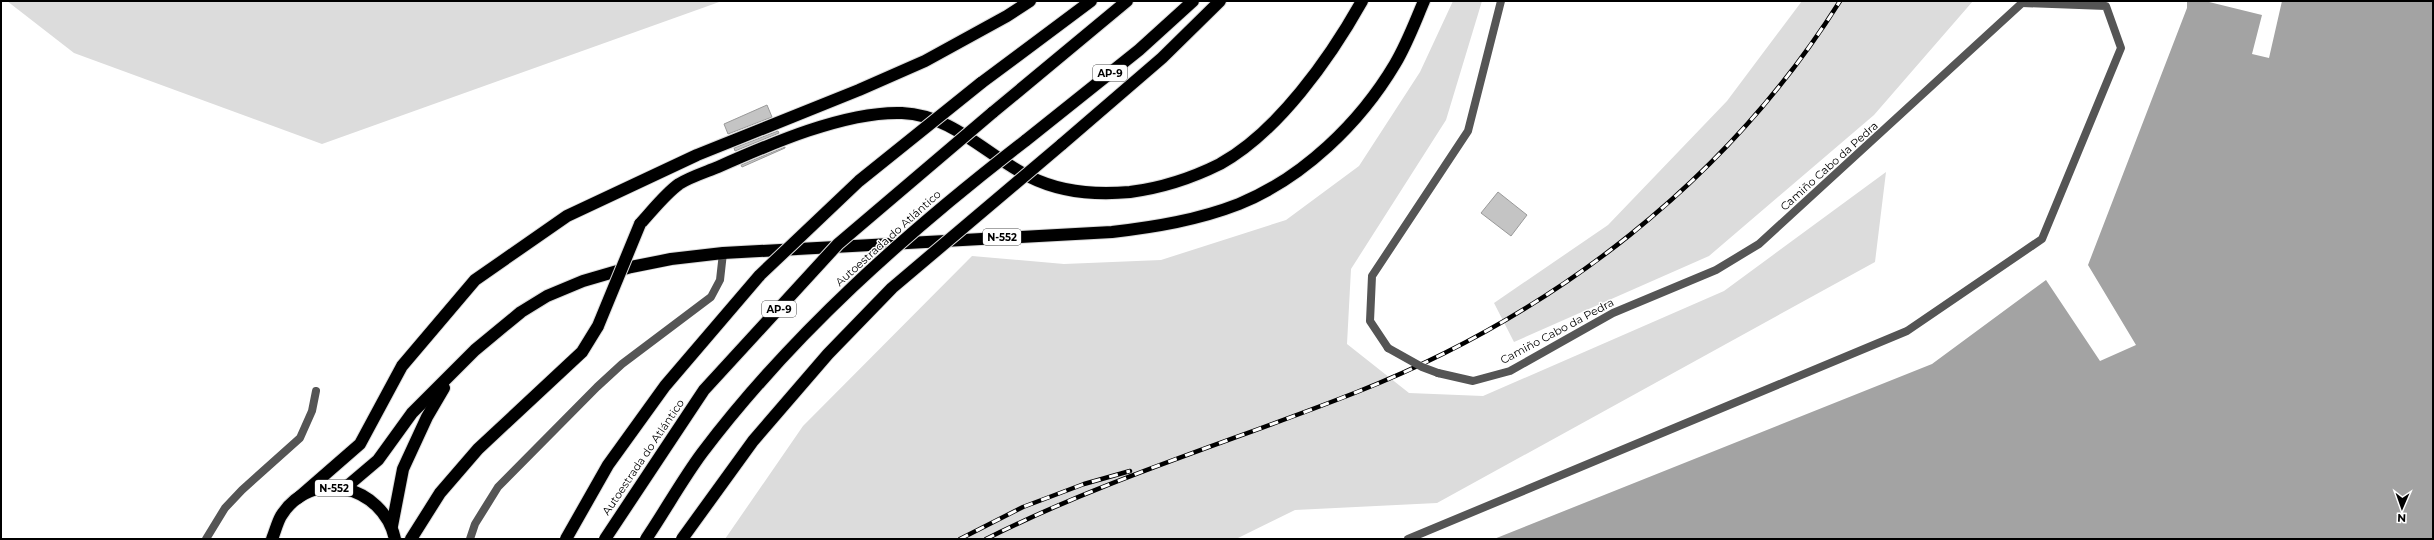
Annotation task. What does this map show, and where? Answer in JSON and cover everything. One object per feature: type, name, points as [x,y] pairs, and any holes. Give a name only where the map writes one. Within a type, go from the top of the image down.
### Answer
[{"type":"highway","points":[[298,498],[360,444],[402,366],[475,280],[561,220],[697,155],[859,90],[925,61],[1007,16],[1030,1]]},
{"type":"highway","points":[[566,539],[608,465],[665,386],[760,275],[859,181],[981,83],[1091,1]]},
{"type":"highway","name":"Autoestrada do Atlántico","points":[[605,539],[704,390],[838,244],[1127,1]]},
{"type":"highway","name":"Autoestrada do Atlántico","points":[[646,539],[701,454],[763,378],[863,276],[947,201],[1139,50],[1193,1]]},
{"type":"highway","points":[[682,539],[753,441],[833,349],[892,288],[1061,146],[1162,58],[1220,1]]},
{"type":"highway","points":[[411,539],[440,492],[478,449],[582,352],[598,326],[640,224],[679,184],[762,148],[849,118],[902,113],[946,123],[1030,177],[1064,189],[1088,193],[1117,193],[1172,183],[1220,163],[1262,132],[1309,81],[1362,1]]},
{"type":"highway","name":"N-552","points":[[345,488],[378,460],[412,413],[496,331],[521,312],[554,293],[583,281],[631,267],[671,259],[723,254],[1112,232],[1181,222],[1240,204],[1290,176],[1320,152],[1361,111],[1395,64],[1424,1]]},
{"type":"highway","name":"N-552","points":[[392,526],[403,469],[427,417],[453,373]]},
{"type":"highway","name":"N-552","points":[[272,539],[281,516],[298,498],[320,488],[345,488],[367,496],[384,511],[392,526],[395,539]]},
{"type":"street","name":"Camiño Cabo da Pedra","points":[[1501,1],[1468,130],[1372,276],[1370,321],[1388,348],[1422,367],[1438,373],[1473,382],[1510,371],[1613,313],[1716,270],[1759,244],[2022,2]]},
{"type":"street","points":[[1408,539],[1906,331],[2042,239],[2121,48],[2106,6],[2022,2]]},
{"type":"street","points":[[470,539],[475,524],[498,487],[597,387],[622,364],[711,297],[720,280],[723,254]]},
{"type":"street","points":[[206,539],[225,508],[242,490],[300,438],[312,411],[316,391]]},
{"type":"shaded area","points":[[7,1],[722,1],[322,144],[74,53]]},
{"type":"shaded area","points":[[1453,1],[1482,1],[1446,120],[1351,269],[1347,344],[1409,393],[1483,396],[1724,291],[1886,172],[1875,262],[1437,503],[1295,510],[1236,539],[725,539],[803,426],[972,256],[1064,264],[1161,260],[1286,220],[1359,166],[1420,72]]},
{"type":"shaded area","points":[[1802,1],[1973,1],[1874,115],[1709,256],[1514,342],[1494,303],[1608,225],[1727,101]]},
{"type":"shaded area","points":[[2187,1],[2205,1],[2262,15],[2252,54],[2269,58],[2282,1],[2433,1],[2433,539],[1494,539],[1932,364],[2046,280],[2100,361],[2136,345],[2088,265],[2187,8]]},
{"type":"building","points":[[767,105],[772,117],[728,134],[724,124]]},
{"type":"building","points":[[778,131],[779,133],[735,151],[734,148]]},
{"type":"building","points":[[785,147],[742,167],[741,165]]},
{"type":"building","points":[[1498,192],[1527,215],[1511,236],[1481,213]]},
{"type":"railway","points":[[986,539],[1031,517],[1123,479],[1357,392],[1429,360],[1499,324],[1566,282],[1630,235],[1689,184],[1744,127],[1795,66],[1840,1]]},
{"type":"railway","points":[[960,539],[1023,507],[1084,484],[1130,471]]}]
